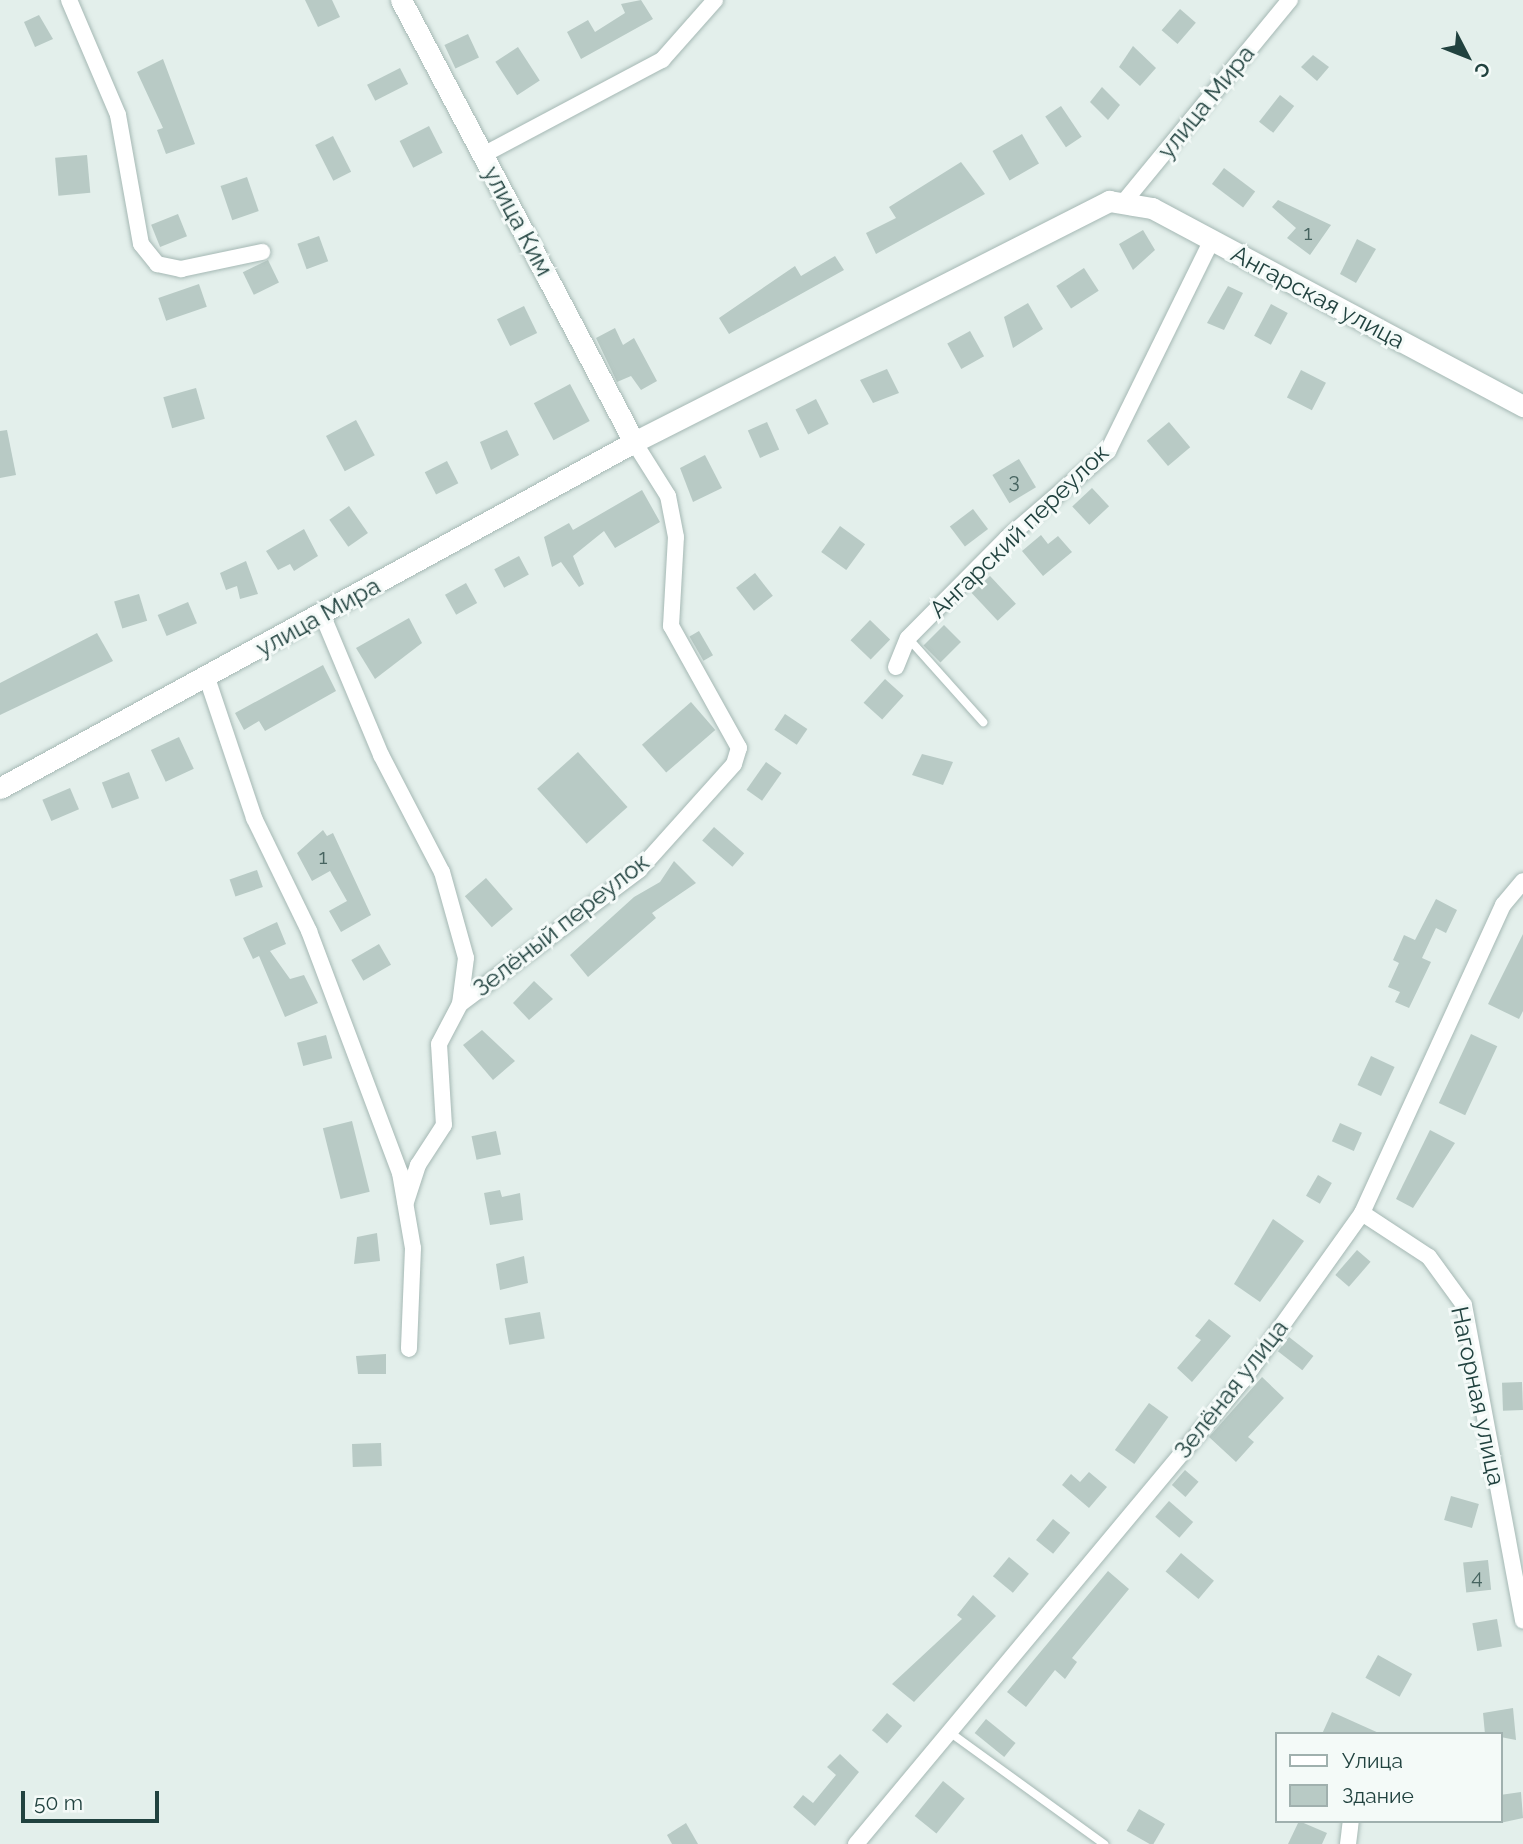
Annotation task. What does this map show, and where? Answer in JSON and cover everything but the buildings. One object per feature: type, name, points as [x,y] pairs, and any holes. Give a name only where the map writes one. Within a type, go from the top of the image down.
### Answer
[{"type":"street","points":[[69,0],[118,115],[141,244],[157,264],[181,269],[262,252]]},
{"type":"street","name":"улица Ким","points":[[401,0],[634,442]]},
{"type":"street","points":[[483,155],[662,60],[715,0]]},
{"type":"street","name":"улица Мира","points":[[0,789],[634,442],[1116,202],[1290,0]]},
{"type":"street","name":"Ангарская улица","points":[[1116,202],[1152,208],[1523,406]]},
{"type":"street","name":"Ангарский переулок","points":[[896,667],[908,638],[1007,538],[1108,452],[1212,240]]},
{"type":"street","name":"Зелёный переулок","points":[[460,1004],[639,870],[734,765],[740,748],[670,626],[676,537],[668,496],[634,442]]},
{"type":"street","name":"Зелёный переулок","points":[[322,614],[381,755],[442,872],[466,958],[460,1004],[439,1044],[444,1125],[418,1165],[405,1207]]},
{"type":"street","name":"Зелёный переулок","points":[[207,678],[254,818],[314,944],[400,1173],[413,1248],[409,1349]]},
{"type":"street","name":"Зелёная улица","points":[[856,1844],[1243,1380],[1362,1213],[1503,905],[1523,881]]},
{"type":"street","name":"Нагорная улица","points":[[1362,1213],[1429,1258],[1464,1305],[1517,1552],[1523,1622]]},
{"type":"street","points":[[1348,1844],[1351,1823]]},
{"type":"lane","points":[[908,638],[983,722]]},
{"type":"lane","points":[[948,1731],[1104,1844]]}]
